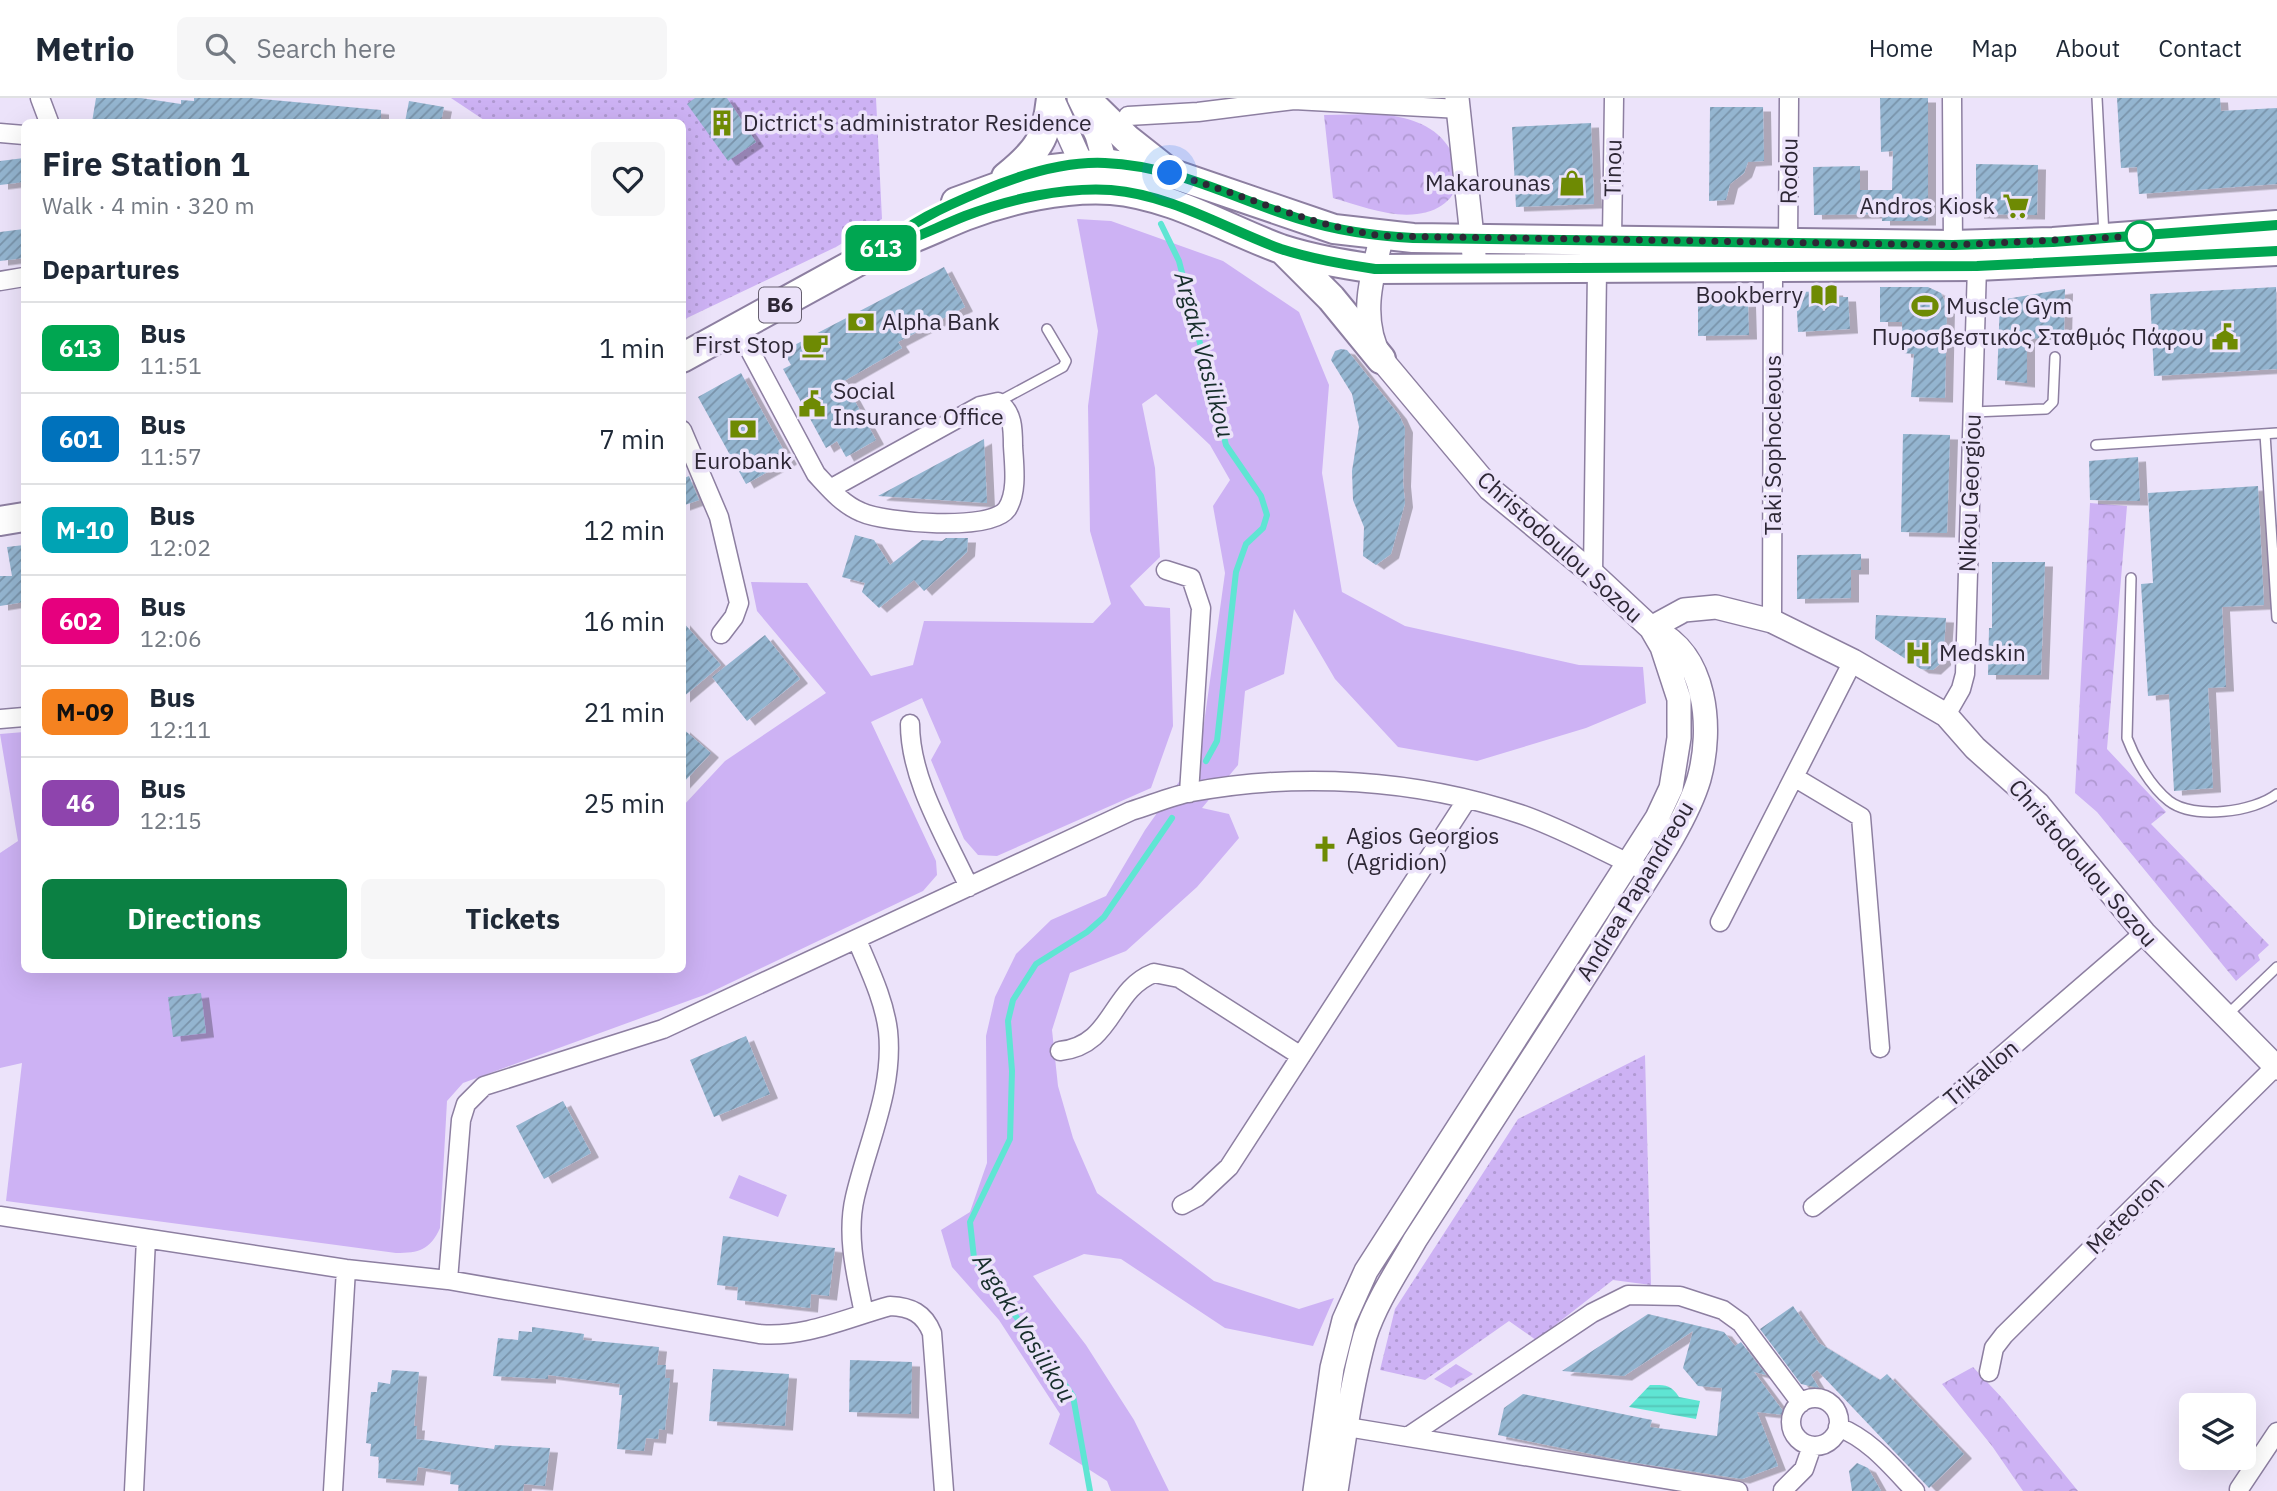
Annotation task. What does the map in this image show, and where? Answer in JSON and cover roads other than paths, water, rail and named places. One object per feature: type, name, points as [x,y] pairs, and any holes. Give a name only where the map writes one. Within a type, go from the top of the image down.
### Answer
[{"type":"main road","points":[[996,185],[1022,164],[1042,140],[1049,122],[1051,98]]},
{"type":"main road","points":[[1085,98],[1127,139],[1170,173]]},
{"type":"main road","name":"B6","points":[[686,356],[877,251],[902,229],[936,210],[996,185],[1044,170],[1094,163],[1170,173],[1227,190],[1303,220],[1382,236],[1474,240],[1612,239],[2277,251]]},
{"type":"main road","name":"B6","points":[[877,251],[908,242],[995,206],[1049,195],[1103,191],[1178,206],[1281,249],[1321,260],[1375,269],[1597,270],[1977,266],[2277,225]]},
{"type":"main road","points":[[1281,249],[1331,299],[1381,359]]},
{"type":"main road","points":[[0,521],[21,518]]},
{"type":"street","points":[[40,98],[49,119]]},
{"type":"street","points":[[1051,98],[1094,163],[1103,191]]},
{"type":"street","points":[[1079,98],[1097,135],[1094,163]]},
{"type":"street","name":"Tinou","points":[[1612,239],[1614,98]]},
{"type":"street","name":"Rodou","points":[[1788,244],[1789,98]]},
{"type":"street","points":[[1952,98],[1953,245]]},
{"type":"street","points":[[1128,116],[1198,112],[1294,99],[1458,104],[1475,269]]},
{"type":"street","points":[[0,133],[21,135]]},
{"type":"street","name":"Christodoulou Sozou","points":[[1382,236],[1367,320],[1370,340],[1381,359],[1490,489],[1593,574],[1651,628],[1684,610],[1716,607],[1772,621],[1853,661],[1946,715],[1975,748],[2038,804],[2144,933],[2276,1067]]},
{"type":"street","name":"Nikou Georgiou","points":[[1946,715],[1961,688],[1965,674],[1977,266]]},
{"type":"street","name":"Taki Sophocleous","points":[[1772,621],[1773,269]]},
{"type":"street","points":[[1593,574],[1597,270]]},
{"type":"street","points":[[0,281],[21,278]]},
{"type":"street","points":[[738,328],[804,457],[830,489],[860,512],[880,518],[978,523],[1001,515],[1011,500],[1014,484],[1013,433],[1008,411],[998,402],[981,406],[830,489]]},
{"type":"street","points":[[686,439],[719,517],[739,603],[734,617],[721,634]]},
{"type":"street","points":[[1166,569],[1191,578],[1202,608],[1189,793]]},
{"type":"street","name":"Andrea Papandreou","points":[[1336,1491],[1332,1368],[1344,1320],[1366,1271],[1664,803],[1674,776],[1679,738],[1679,699],[1672,672],[1651,628]]},
{"type":"street","name":"Andrea Papandreou","points":[[1315,1491],[1366,1335],[1385,1292],[1415,1240],[1650,873],[1695,789],[1703,757],[1704,734],[1702,702],[1693,667],[1672,638],[1651,628]]},
{"type":"street","points":[[1720,922],[1853,661]]},
{"type":"street","points":[[0,719],[21,717]]},
{"type":"street","points":[[910,724],[910,741],[919,775],[969,887]]},
{"type":"street","points":[[1794,777],[1861,817],[1880,1048]]},
{"type":"street","points":[[448,1280],[461,1120],[473,1094],[504,1078],[645,1036],[1131,811],[1189,793],[1237,785],[1314,780],[1371,783],[1518,814],[1650,873]]},
{"type":"street","points":[[1182,1205],[1198,1197],[1228,1167],[1466,801]]},
{"type":"street","name":"Trikallon","points":[[1813,1207],[1954,1097],[2144,933]]},
{"type":"street","points":[[857,940],[882,1005],[889,1051],[882,1110],[855,1197],[852,1223],[853,1261],[864,1313]]},
{"type":"street","points":[[1060,1051],[1073,1050],[1091,1041],[1131,986],[1154,973],[1180,978],[1301,1055]]},
{"type":"street","name":"Meteoron","points":[[1989,1372],[1994,1348],[2004,1335],[2276,1067]]},
{"type":"street","points":[[0,1216],[346,1269],[448,1280],[780,1336],[809,1331],[890,1306],[902,1307],[922,1315],[932,1333],[944,1491]]},
{"type":"street","points":[[134,1491],[146,1239]]},
{"type":"street","points":[[333,1491],[346,1269]]},
{"type":"street","points":[[1409,1436],[1592,1312],[1628,1295],[1680,1296],[1723,1310],[1741,1323],[1801,1403]]},
{"type":"street","points":[[1820,1399],[1831,1404],[1838,1415],[1838,1427],[1829,1442],[1812,1446],[1796,1437],[1792,1425],[1793,1413],[1801,1403],[1820,1399]]},
{"type":"street","points":[[1335,1425],[1738,1491]]},
{"type":"street","points":[[1838,1427],[1868,1445],[1915,1491]]},
{"type":"street","points":[[2239,1489],[2277,1432]]},
{"type":"street","points":[[1783,1491],[1804,1469],[1812,1446]]},
{"type":"lane","points":[[2097,98],[2105,249]]},
{"type":"lane","points":[[998,402],[1063,367],[1066,361],[1047,329]]},
{"type":"lane","points":[[1973,412],[2046,409],[2053,402],[2055,357]]},
{"type":"lane","points":[[2096,445],[2277,433]]},
{"type":"lane","points":[[2265,434],[2277,618]]},
{"type":"lane","points":[[2131,578],[2127,738],[2134,756],[2169,802],[2191,810],[2236,810],[2265,803],[2276,796]]},
{"type":"lane","points":[[2224,1017],[2277,967]]},
{"type":"waterway","name":"Argaki Vasilikou","points":[[1161,224],[1179,261],[1226,445],[1261,496],[1267,515],[1263,528],[1246,544],[1236,572],[1217,741],[1206,761]]},
{"type":"waterway","name":"Argaki Vasilikou","points":[[1090,1491],[1073,1396],[974,1258],[970,1222],[1010,1139],[1012,1071],[1008,1021],[1013,1000],[1036,964],[1087,932],[1104,917],[1172,818]]},
{"type":"place","name":"Dictrict's administrator Residence","points":[[722,123]]},
{"type":"place","name":"Makarounas","points":[[1572,183]]},
{"type":"place","name":"Andros Kiosk","points":[[2016,206]]},
{"type":"place","name":"Bookberry","points":[[1824,295]]},
{"type":"place","name":"Muscle Gym","points":[[1925,306]]},
{"type":"place","name":"Alpha Bank","points":[[861,322]]},
{"type":"place","name":"Πυροσβεστικός Σταθμός Πάφου","points":[[2225,337]]},
{"type":"place","name":"First Stop","points":[[815,345]]},
{"type":"place","name":"Social Insurance Office","points":[[812,404]]},
{"type":"place","name":"Eurobank","points":[[743,429]]},
{"type":"place","name":"Medskin","points":[[1918,653]]},
{"type":"place","name":"Agios Georgios (Agridion)","points":[[1325,849]]}]
